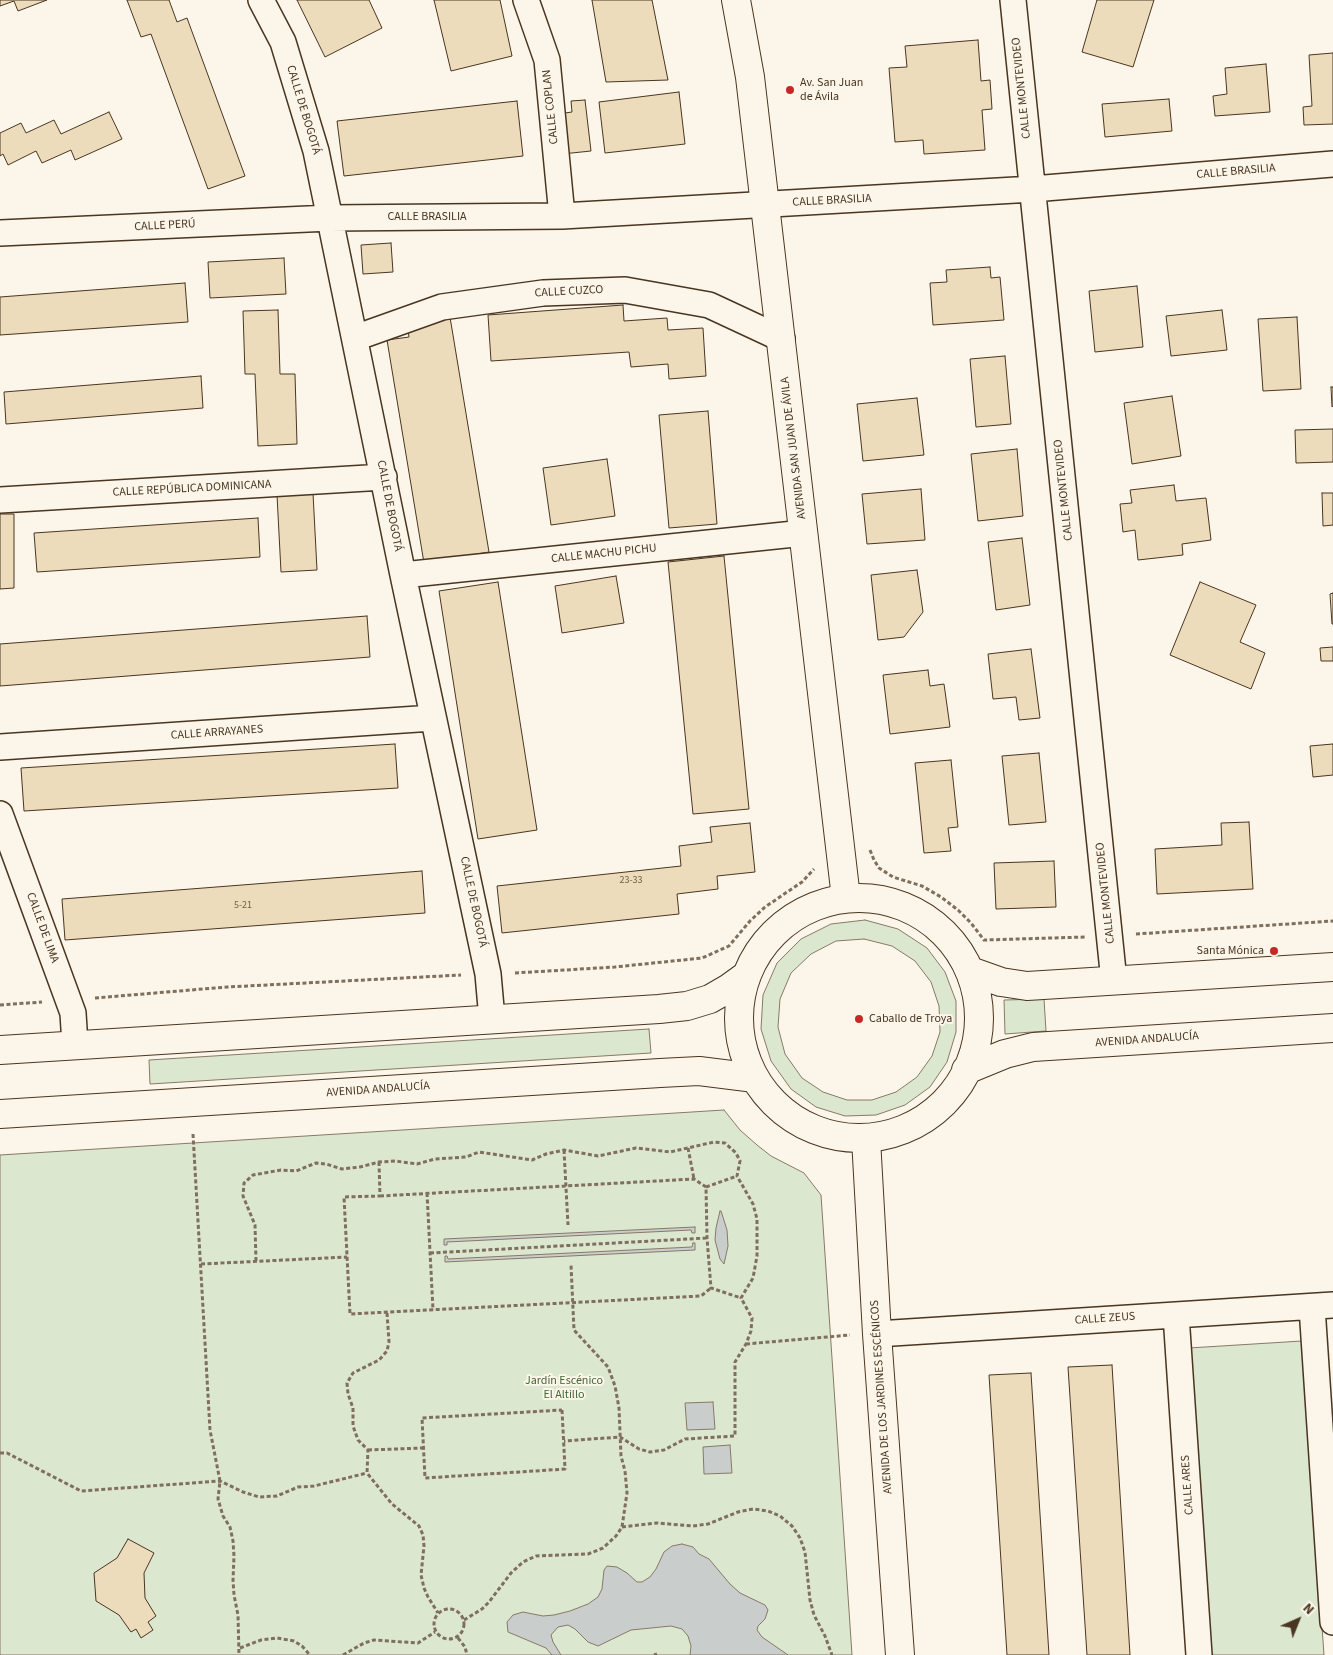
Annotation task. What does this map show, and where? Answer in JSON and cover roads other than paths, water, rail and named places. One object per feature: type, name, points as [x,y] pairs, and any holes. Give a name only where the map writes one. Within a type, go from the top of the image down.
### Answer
[{"type":"main road","name":"AVENIDA SAN JUAN DE ÁVILA","points":[[736,0],[750,77],[846,898]]},
{"type":"main road","points":[[846,898],[884,900],[920,914],[949,938],[970,971],[979,1008],[976,1046],[962,1081],[936,1110],[904,1130],[866,1139],[825,1134],[788,1116],[759,1086],[742,1048],[738,1007],[749,967],[773,932],[806,909],[846,898]]},
{"type":"main road","points":[[970,971],[1001,982],[1027,986],[1333,967]]},
{"type":"main road","points":[[0,1050],[687,1006],[710,999],[747,975]]},
{"type":"main road","name":"AVENIDA ANDALUCÍA","points":[[966,1070],[1005,1054],[1033,1047],[1333,1028]]},
{"type":"main road","name":"AVENIDA ANDALUCÍA","points":[[0,1114],[670,1072],[699,1071],[755,1078]]},
{"type":"main road","name":"AVENIDA DE LOS JARDINES ESCÉNICOS","points":[[866,1139],[900,1655]]},
{"type":"street","name":"CALLE DE BOGOTÁ","points":[[261,0],[282,42],[316,151],[403,576],[488,974],[492,1019]]},
{"type":"street","name":"CALLE COPLAN","points":[[526,0],[546,60],[562,216]]},
{"type":"street","name":"CALLE MONTEVIDEO","points":[[1013,0],[1114,981]]},
{"type":"street","name":"CALLE BRASILIA","points":[[330,218],[562,216],[1033,189],[1333,164]]},
{"type":"street","name":"CALLE PERÚ","points":[[0,233],[330,218]]},
{"type":"street","name":"CALLE CUZCO","points":[[355,338],[442,307],[543,293],[625,290],[708,305],[782,339]]},
{"type":"street","name":"CALLE REPÚBLICA DOMINICANA","points":[[0,500],[384,478]]},
{"type":"street","name":"CALLE MACHU PICHU","points":[[403,576],[804,533]]},
{"type":"street","name":"CALLE ARRAYANES","points":[[0,747],[433,718]]},
{"type":"street","name":"CALLE DE LIMA","points":[[0,814],[73,1013],[75,1045]]},
{"type":"street","name":"CALLE ZEUS","points":[[878,1334],[1322,1306]]},
{"type":"street","points":[[1322,1306],[1333,1622]]},
{"type":"street","name":"CALLE ARES","points":[[1176,1315],[1199,1655]]},
{"type":"place","name":"Av. San Juan de Ávila","points":[[790,90]]},
{"type":"place","name":"Santa Mónica","points":[[1274,951]]},
{"type":"place","name":"Caballo de Troya","points":[[859,1019]]},
{"type":"park label","name":"Jardín Escénico El Altillo","points":[[564,1388]]}]
